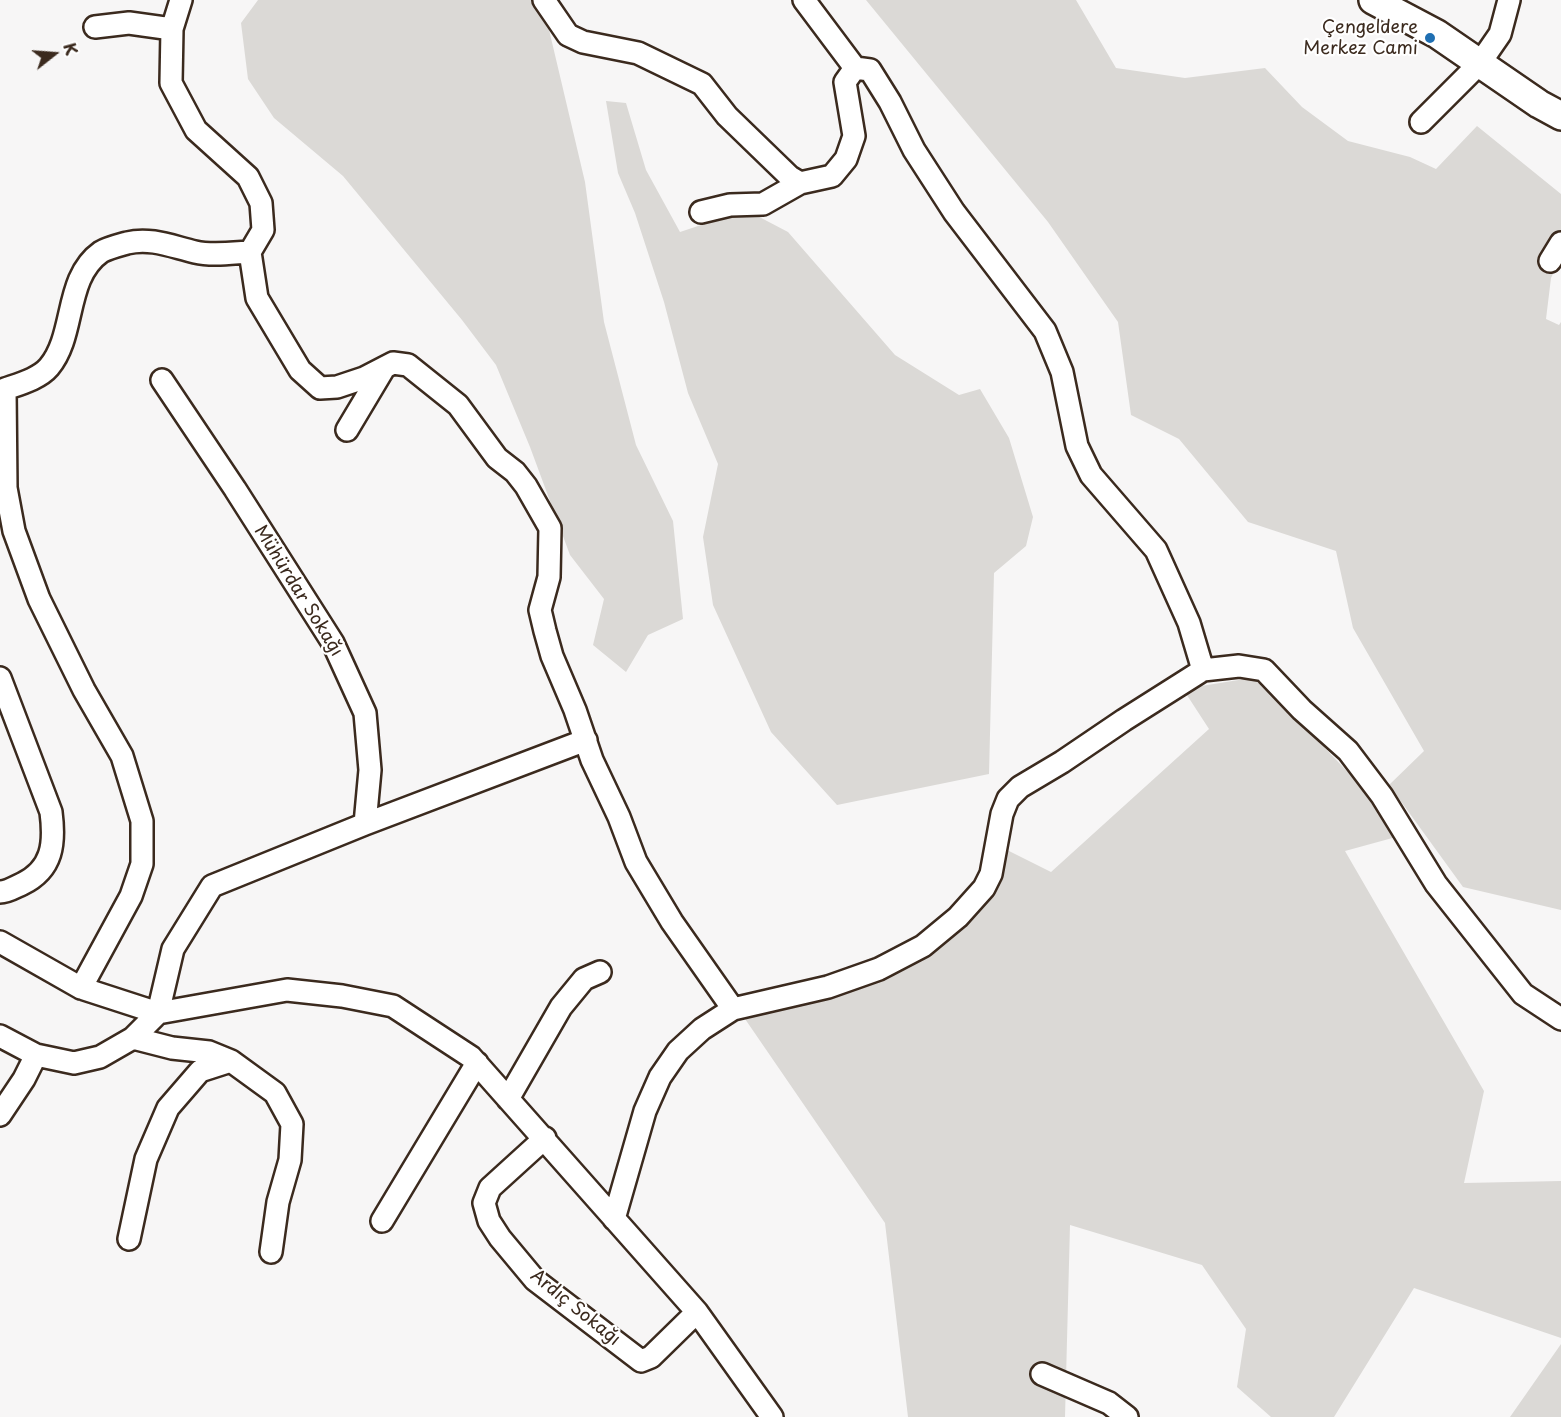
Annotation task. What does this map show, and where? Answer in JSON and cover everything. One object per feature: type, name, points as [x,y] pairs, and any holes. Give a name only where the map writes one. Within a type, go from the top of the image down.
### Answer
[{"type":"main road","points":[[1373,0],[1437,34],[1539,104],[1561,115]]},
{"type":"street","points":[[181,0],[172,30],[171,83],[196,130],[248,177],[261,203],[263,230],[250,252],[257,298],[300,370],[320,388],[337,387],[364,378],[393,363],[408,365],[458,405],[497,458],[515,472],[526,486],[550,528],[549,577],[540,610],[552,656],[592,760],[619,817],[636,862],[672,922],[733,1009]]},
{"type":"street","points":[[544,0],[568,35],[583,42],[638,52],[702,84],[728,116],[790,177],[800,183]]},
{"type":"street","points":[[804,0],[855,68],[870,70],[915,150],[954,212],[1045,331],[1062,372],[1077,446],[1091,475],[1156,550],[1189,623],[1203,670]]},
{"type":"street","points":[[1421,122],[1480,63],[1500,34],[1509,0]]},
{"type":"street","points":[[95,27],[129,23],[172,30]]},
{"type":"street","points":[[701,212],[730,205],[763,204],[800,183],[832,176],[846,159],[854,136],[844,82],[855,68]]},
{"type":"street","points":[[81,988],[135,885],[142,864],[142,821],[122,756],[84,690],[39,599],[14,531],[6,488],[3,390],[38,375],[48,369],[53,362],[58,354],[78,287],[87,267],[102,251],[129,242],[152,242],[174,245],[196,252],[250,252]]},
{"type":"street","points":[[1550,261],[1561,243]]},
{"type":"street","points":[[347,430],[385,367]]},
{"type":"street","name":"Mühürdar Sokağı","points":[[162,380],[333,643],[365,713],[370,770],[365,824]]},
{"type":"street","points":[[614,1219],[645,1111],[660,1077],[678,1052],[702,1029],[733,1009],[828,987],[879,969],[922,946],[958,917],[984,888],[991,874],[1002,814],[1008,799],[1020,787],[1203,670],[1239,666],[1264,670],[1302,710],[1348,751],[1382,796],[1436,884],[1523,994],[1561,1019]]},
{"type":"street","points":[[0,678],[47,802],[54,836],[46,865],[30,880],[5,892],[0,892]]},
{"type":"street","points":[[0,1036],[36,1055],[75,1063],[100,1057],[134,1038],[158,1013],[173,949],[212,886],[365,824],[586,740]]},
{"type":"street","points":[[0,942],[81,988],[158,1013],[287,990],[342,996],[393,1006],[477,1063],[697,1311],[772,1417]]},
{"type":"street","points":[[508,1099],[561,1007],[584,979],[600,972]]},
{"type":"street","points":[[134,1038],[172,1048],[209,1052],[231,1061],[275,1093],[292,1124],[290,1160],[278,1202],[271,1252]]},
{"type":"street","points":[[0,1115],[24,1079],[36,1055]]},
{"type":"street","points":[[129,1239],[146,1159],[168,1108],[200,1071],[231,1061]]},
{"type":"street","points":[[382,1221],[477,1063]]},
{"type":"street","name":"Ardıç Sokağı","points":[[544,1138],[490,1188],[484,1203],[489,1221],[500,1238],[535,1280],[641,1361],[651,1358],[697,1311]]},
{"type":"street","points":[[1042,1374],[1109,1403],[1126,1417]]},
{"type":"shaded area","points":[[258,0],[542,0],[585,182],[604,322],[636,445],[673,521],[683,619],[648,635],[626,672],[593,645],[604,599],[570,555],[530,447],[496,365],[462,320],[343,176],[274,118],[248,79],[241,23]]},
{"type":"shaded area","points":[[866,0],[1076,0],[1116,68],[1185,78],[1265,68],[1302,107],[1348,141],[1410,157],[1436,169],[1477,126],[1561,194],[1561,257],[1551,278],[1546,319],[1559,325],[1561,322],[1561,910],[1463,887],[1389,785],[1424,751],[1353,628],[1336,551],[1248,522],[1179,439],[1131,415],[1118,322],[1048,222]]},
{"type":"shaded area","points":[[606,101],[626,103],[646,170],[680,232],[746,210],[788,232],[895,355],[959,395],[980,389],[1009,438],[1033,517],[1026,546],[994,573],[989,774],[837,805],[771,732],[713,605],[703,537],[718,464],[688,393],[664,302],[635,213],[618,173]]},
{"type":"shaded area","points":[[1257,677],[1407,834],[1345,851],[1484,1091],[1464,1183],[1561,1181],[1561,1338],[1414,1288],[1334,1417],[1271,1417],[1237,1387],[1246,1329],[1202,1265],[1070,1225],[1065,1417],[908,1417],[885,1223],[743,1016],[906,942],[982,895],[1001,847],[1051,872],[1209,729],[1183,689]]},
{"type":"shaded area","points":[[1561,1344],[1561,1417],[1510,1417]]},
{"type":"place","name":"Çengeldere Merkez Cami","points":[[1430,38]]}]
